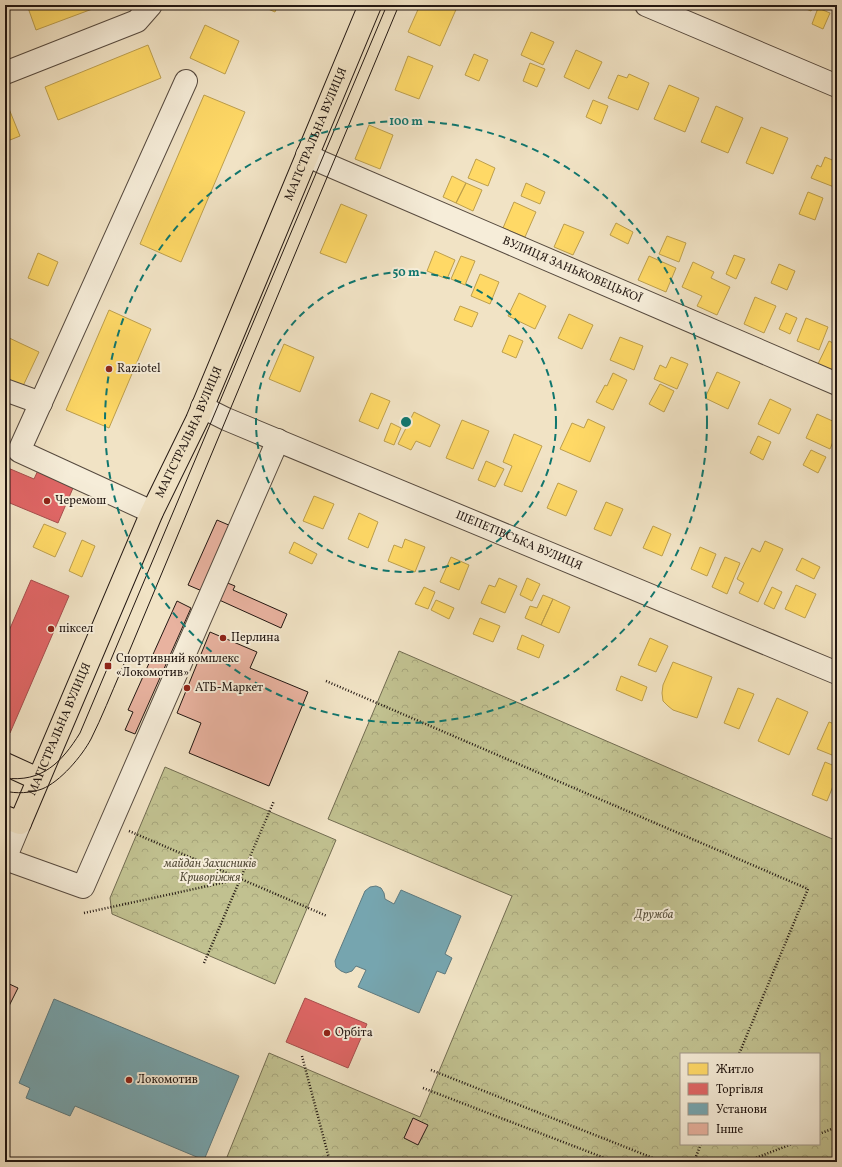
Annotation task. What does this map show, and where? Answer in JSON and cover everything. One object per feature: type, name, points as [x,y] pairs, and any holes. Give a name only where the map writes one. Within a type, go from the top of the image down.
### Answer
[{"type":"main road","name":"МАГІСТРАЛЬНА ВУЛИЦЯ","points":[[12,820],[38,779],[152,512],[202,407],[370,5]]},
{"type":"main road","points":[[5,764],[38,779]]},
{"type":"street","points":[[5,73],[137,21],[151,5]]},
{"type":"street","points":[[646,5],[837,86]]},
{"type":"street","points":[[152,512],[19,452],[186,81]]},
{"type":"street","name":"ВУЛИЦЯ ЗАНЬКОВЕЦЬКОЇ","points":[[307,155],[837,384]]},
{"type":"street","points":[[5,390],[40,403]]},
{"type":"street","name":"ШЕПЕТІВСЬКА ВУЛИЦЯ","points":[[202,407],[215,414],[837,673]]},
{"type":"street","points":[[5,859],[83,887],[278,440]]},
{"type":"street","name":"МАГІСТРАЛЬНА ВУЛИЦЯ","points":[[5,859],[12,820]]},
{"type":"path","points":[[326,681],[808,888],[739,1053]]},
{"type":"path","points":[[204,963],[274,801]]},
{"type":"path","points":[[111,823],[327,916]]},
{"type":"path","points":[[84,913],[241,879]]},
{"type":"path","points":[[302,1056],[330,1162]]},
{"type":"path","points":[[431,1070],[663,1162]]},
{"type":"path","points":[[423,1088],[615,1162]]},
{"type":"path","points":[[820,1134],[837,1127]]},
{"type":"path","points":[[695,1159],[701,1145]]},
{"type":"path","points":[[745,1162],[789,1145]]},
{"type":"green space","name":"Дружба","points":[[399,651],[837,841],[837,1162],[225,1162],[269,1053],[420,1117],[512,896],[328,819]]},
{"type":"green space","name":"майдан Захисників Криворіжжя","points":[[165,767],[336,840],[275,984],[112,914],[110,898]]},
{"type":"building: Житло","points":[[27,5],[103,5],[36,30]]},
{"type":"building: Житло","points":[[259,5],[278,5],[275,12]]},
{"type":"building: Житло","points":[[420,5],[458,5],[440,46],[408,32]]},
{"type":"building: Житло","points":[[796,5],[814,5],[811,11]]},
{"type":"building: Житло","points":[[818,8],[830,13],[823,29],[812,24]]},
{"type":"building: Житло","points":[[205,25],[239,41],[225,74],[190,58]]},
{"type":"building: Житло","points":[[531,32],[554,42],[543,65],[521,55]]},
{"type":"building: Житло","points":[[148,45],[161,78],[58,120],[45,87]]},
{"type":"building: Житло","points":[[576,50],[602,62],[589,89],[564,77]]},
{"type":"building: Житло","points":[[474,54],[488,60],[479,81],[465,75]]},
{"type":"building: Житло","points":[[408,56],[433,66],[419,99],[395,90]]},
{"type":"building: Житло","points":[[530,63],[545,69],[537,87],[523,81]]},
{"type":"building: Житло","points":[[629,74],[649,83],[638,110],[608,98],[618,75],[627,78]]},
{"type":"building: Житло","points":[[669,85],[699,98],[685,132],[654,119]]},
{"type":"building: Житло","points":[[204,95],[245,112],[181,262],[140,244]]},
{"type":"building: Житло","points":[[5,99],[20,136],[5,142]]},
{"type":"building: Житло","points":[[593,100],[608,106],[601,124],[586,117]]},
{"type":"building: Житло","points":[[716,106],[743,118],[728,153],[701,142]]},
{"type":"building: Житло","points":[[369,125],[393,135],[380,169],[355,159]]},
{"type":"building: Житло","points":[[761,127],[788,138],[773,174],[746,163]]},
{"type":"building: Житло","points":[[825,157],[837,162],[837,179],[834,187],[811,178],[817,165],[821,167]]},
{"type":"building: Житло","points":[[476,159],[495,168],[488,186],[468,178]]},
{"type":"building: Житло","points":[[452,176],[466,183],[456,203],[443,197]]},
{"type":"building: Житло","points":[[466,183],[482,190],[473,211],[456,203]]},
{"type":"building: Житло","points":[[526,183],[545,192],[540,204],[521,196]]},
{"type":"building: Житло","points":[[808,192],[823,198],[815,220],[799,214]]},
{"type":"building: Житло","points":[[514,202],[536,212],[525,237],[503,228]]},
{"type":"building: Житло","points":[[341,204],[367,215],[346,263],[320,253]]},
{"type":"building: Житло","points":[[616,223],[633,232],[628,244],[610,235]]},
{"type":"building: Житло","points":[[564,224],[584,232],[573,255],[554,247]]},
{"type":"building: Житло","points":[[667,236],[686,243],[679,262],[659,254]]},
{"type":"building: Житло","points":[[435,251],[455,260],[447,279],[427,271]]},
{"type":"building: Житло","points":[[38,253],[58,262],[48,286],[28,278]]},
{"type":"building: Житло","points":[[734,255],[745,259],[736,279],[726,274]]},
{"type":"building: Житло","points":[[461,256],[475,261],[465,285],[451,279]]},
{"type":"building: Житло","points":[[649,256],[676,268],[666,292],[638,280]]},
{"type":"building: Житло","points":[[693,262],[714,272],[711,278],[730,287],[717,315],[697,306],[702,296],[682,287]]},
{"type":"building: Житло","points":[[779,264],[795,271],[787,290],[771,283]]},
{"type":"building: Житло","points":[[480,274],[499,282],[490,304],[471,296]]},
{"type":"building: Житло","points":[[519,293],[546,306],[535,329],[508,316]]},
{"type":"building: Житло","points":[[755,297],[776,306],[764,333],[744,324]]},
{"type":"building: Житло","points":[[460,306],[478,313],[472,327],[454,320]]},
{"type":"building: Житло","name":"Raziotel","points":[[109,310],[151,329],[109,428],[66,410]]},
{"type":"building: Житло","points":[[786,313],[797,318],[790,334],[779,329]]},
{"type":"building: Житло","points":[[569,314],[593,325],[582,349],[558,338]]},
{"type":"building: Житло","points":[[806,318],[828,327],[819,350],[797,341]]},
{"type":"building: Житло","points":[[509,335],[523,341],[516,358],[502,352]]},
{"type":"building: Житло","points":[[5,336],[39,352],[23,386],[5,378]]},
{"type":"building: Житло","points":[[620,337],[643,346],[634,370],[610,360]]},
{"type":"building: Житло","points":[[829,341],[837,345],[837,361],[832,373],[817,366]]},
{"type":"building: Житло","points":[[284,344],[314,357],[300,392],[269,379]]},
{"type":"building: Житло","points":[[671,357],[688,364],[677,389],[654,379],[660,365],[666,368]]},
{"type":"building: Житло","points":[[717,372],[740,382],[728,409],[705,398]]},
{"type":"building: Житло","points":[[613,373],[627,380],[613,410],[596,402],[605,385],[607,386]]},
{"type":"building: Житло","points":[[660,384],[674,391],[664,412],[649,404]]},
{"type":"building: Житло","points":[[371,393],[390,401],[378,429],[359,421]]},
{"type":"building: Житло","points":[[770,399],[791,409],[779,434],[758,424]]},
{"type":"building: Житло","points":[[414,412],[440,425],[430,447],[416,441],[411,450],[398,444]]},
{"type":"building: Житло","points":[[817,414],[837,423],[837,432],[830,449],[806,438]]},
{"type":"building: Житло","points":[[588,419],[605,427],[590,462],[560,449],[572,423],[584,428]]},
{"type":"building: Житло","points":[[462,420],[489,431],[473,469],[446,458]]},
{"type":"building: Житло","points":[[391,423],[401,428],[394,445],[384,441]]},
{"type":"building: Житло","points":[[514,434],[542,446],[522,492],[504,485],[512,466],[503,462]]},
{"type":"building: Житло","points":[[758,436],[771,442],[763,460],[750,453]]},
{"type":"building: Житло","points":[[811,450],[826,457],[818,473],[803,465]]},
{"type":"building: Житло","points":[[486,461],[504,469],[495,487],[478,480]]},
{"type":"building: Житло","points":[[558,483],[577,491],[566,516],[547,508]]},
{"type":"building: Житло","points":[[314,496],[334,504],[323,529],[303,521]]},
{"type":"building: Житло","points":[[606,502],[623,509],[611,536],[594,529]]},
{"type":"building: Житло","points":[[359,513],[378,522],[368,548],[348,539]]},
{"type":"building: Житло","points":[[44,524],[66,533],[55,557],[33,547]]},
{"type":"building: Житло","points":[[653,526],[671,534],[662,556],[643,548]]},
{"type":"building: Житло","points":[[405,539],[425,547],[415,572],[388,561],[394,545],[402,548]]},
{"type":"building: Житло","points":[[82,540],[95,546],[82,577],[69,571]]},
{"type":"building: Житло","points":[[765,541],[783,549],[758,602],[739,593],[744,583],[737,579],[752,548],[760,552]]},
{"type":"building: Житло","points":[[294,542],[317,554],[312,564],[289,553]]},
{"type":"building: Житло","points":[[700,547],[716,554],[707,576],[691,569]]},
{"type":"building: Житло","points":[[451,557],[469,565],[459,590],[440,582]]},
{"type":"building: Житло","points":[[725,557],[740,563],[727,594],[712,587]]},
{"type":"building: Житло","points":[[802,558],[820,567],[814,579],[796,570]]},
{"type":"building: Житло","points":[[499,578],[517,586],[505,613],[481,603],[489,585],[495,587]]},
{"type":"building: Житло","points":[[527,578],[540,584],[532,601],[520,595]]},
{"type":"building: Житло","points":[[796,585],[816,594],[805,618],[785,609]]},
{"type":"building: Житло","points":[[424,587],[435,592],[428,609],[415,604]]},
{"type":"building: Житло","points":[[772,587],[782,592],[774,609],[764,604]]},
{"type":"building: Житло","points":[[543,595],[553,599],[541,625],[525,618],[530,606],[537,608]]},
{"type":"building: Житло","points":[[553,599],[570,607],[559,633],[541,625]]},
{"type":"building: Житло","points":[[436,600],[454,608],[449,619],[431,610]]},
{"type":"building: Житло","points":[[480,618],[500,626],[493,642],[473,634]]},
{"type":"building: Житло","points":[[522,635],[544,645],[539,658],[517,649]]},
{"type":"building: Житло","points":[[650,638],[668,646],[656,672],[638,665]]},
{"type":"building: Житло","points":[[673,662],[712,677],[697,718],[673,710],[663,701],[663,685]]},
{"type":"building: Житло","points":[[621,676],[647,687],[642,701],[616,690]]},
{"type":"building: Житло","points":[[738,688],[754,694],[739,729],[724,723]]},
{"type":"building: Житло","points":[[777,698],[808,712],[789,755],[758,741]]},
{"type":"building: Житло","points":[[829,722],[837,725],[837,757],[817,749]]},
{"type":"building: Житло","points":[[825,762],[837,767],[837,776],[827,801],[812,795]]},
{"type":"building: Торгівля","points":[[40,466],[76,481],[58,523],[5,501],[5,474],[8,468],[34,479]]},
{"type":"building: Торгівля","points":[[31,580],[69,596],[10,733],[5,731],[5,640]]},
{"type":"building: Торгівля","name":"Орбіта","points":[[305,998],[367,1024],[348,1068],[286,1042]]},
{"type":"building: Установи","points":[[376,886],[381,888],[385,899],[394,904],[401,890],[461,916],[445,954],[452,958],[445,974],[437,971],[419,1013],[358,987],[366,970],[356,966],[352,971],[346,973],[336,967],[335,961],[365,891],[370,887]]},
{"type":"building: Установи","name":"Локомотив","points":[[54,999],[239,1076],[204,1160],[75,1106],[70,1116],[26,1098],[30,1088],[19,1083]]},
{"type":"building: Інше","points":[[217,520],[231,526],[202,591],[188,585]]},
{"type":"building: Інше","points":[[225,582],[235,586],[233,590],[287,614],[281,628],[217,599]]},
{"type":"building: Інше","points":[[177,601],[191,608],[135,734],[125,730],[133,712],[128,710]]},
{"type":"building: Інше","points":[[210,632],[257,652],[250,668],[308,692],[269,786],[189,753],[201,723],[177,713]]},
{"type":"building: Інше","points":[[5,982],[18,988],[9,1006],[5,1004]]},
{"type":"building: Інше","points":[[413,1118],[428,1125],[418,1145],[404,1138]]},
{"type":"tram line","points":[[5,778],[18,779],[40,774],[50,768],[66,753],[80,733],[387,5]]},
{"type":"tram line","points":[[5,791],[14,793],[28,792],[49,786],[70,768],[91,739],[103,714],[399,5]]},
{"type":"place","name":"Raziotel","points":[[109,369]]},
{"type":"place","name":"Черемош","points":[[47,501]]},
{"type":"place","name":"піксел","points":[[51,629]]},
{"type":"place","name":"Перлина","points":[[223,638]]},
{"type":"place","name":"Спортивний комплекс «Локомотив»","points":[[108,666]]},
{"type":"place","name":"АТБ-Маркет","points":[[187,688]]},
{"type":"place","name":"Орбіта","points":[[327,1033]]},
{"type":"place","name":"Локомотив","points":[[129,1080]]}]
